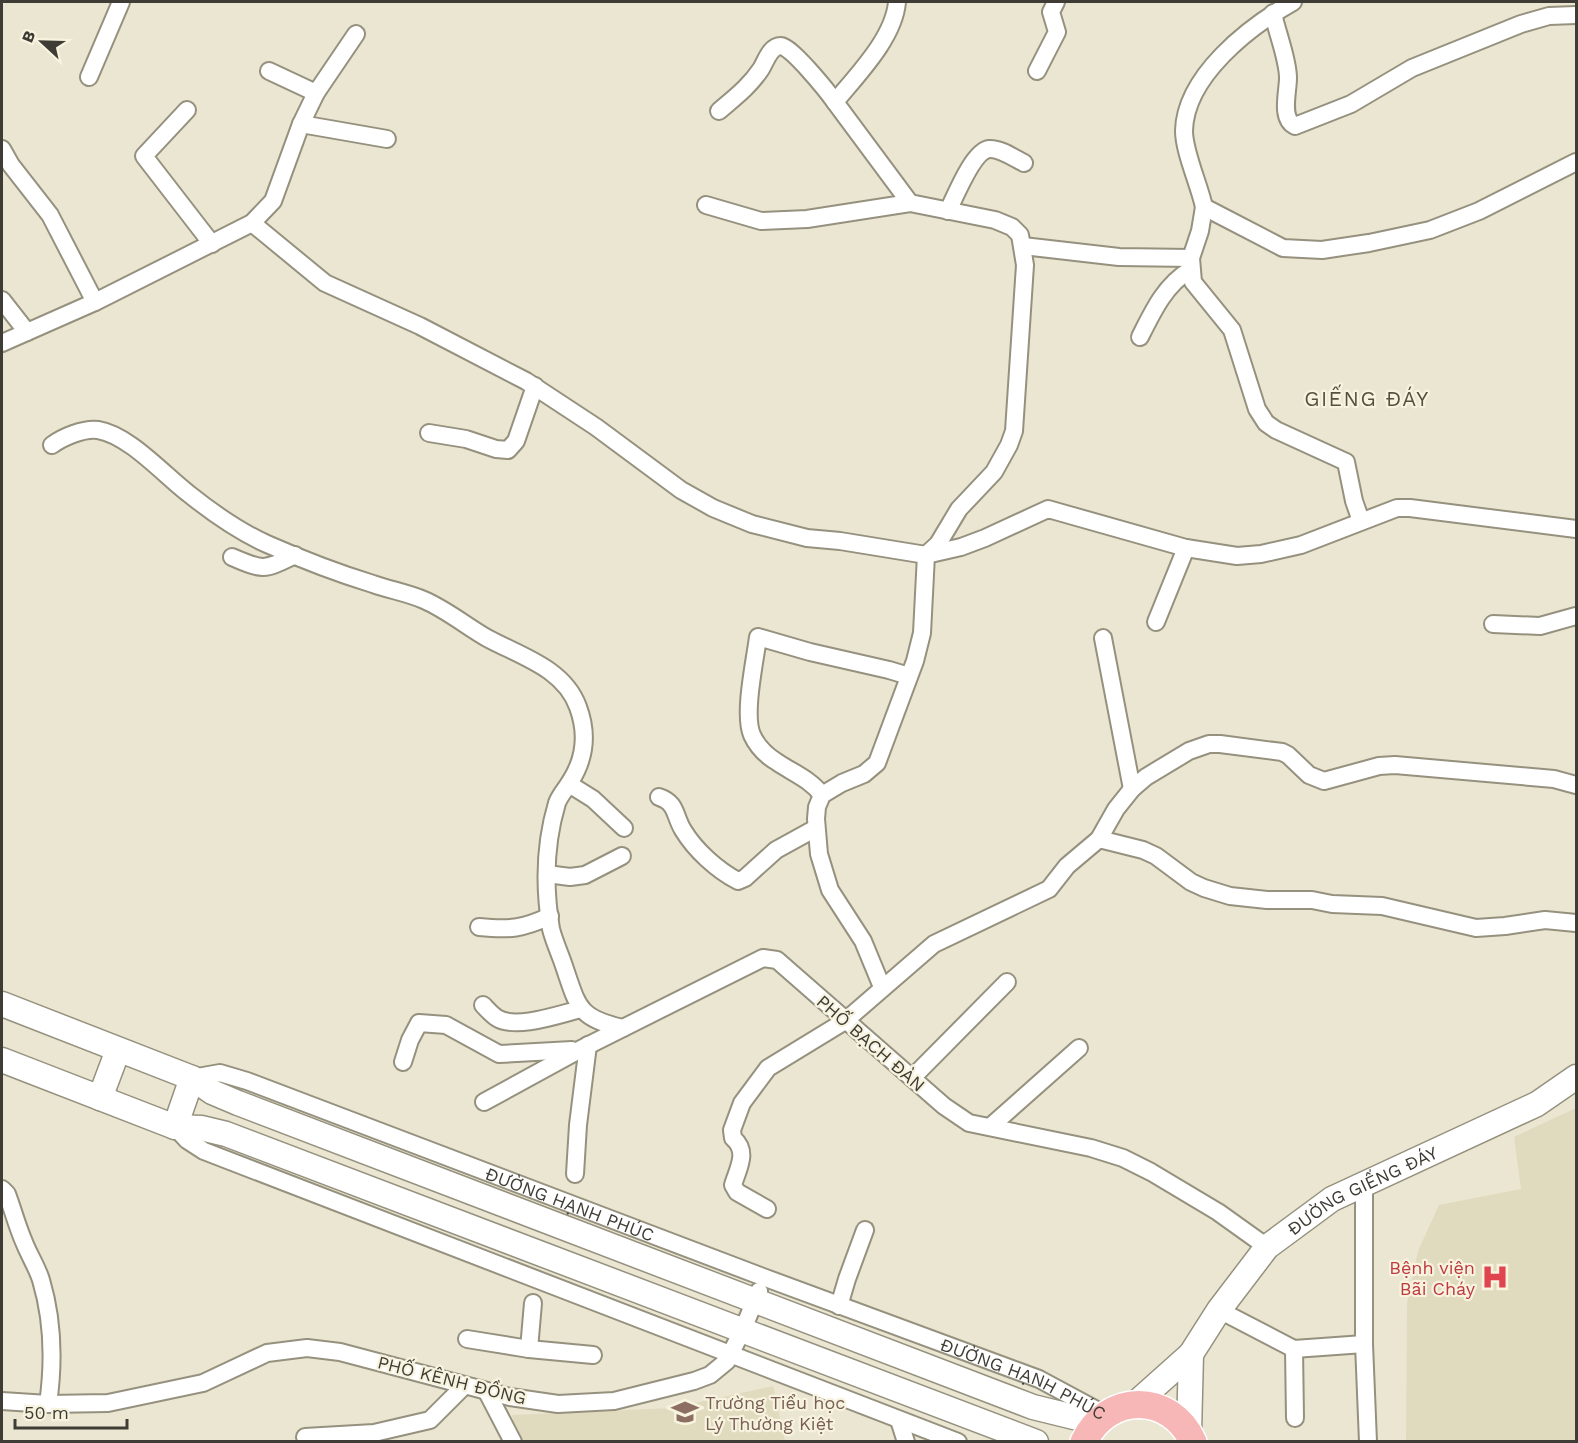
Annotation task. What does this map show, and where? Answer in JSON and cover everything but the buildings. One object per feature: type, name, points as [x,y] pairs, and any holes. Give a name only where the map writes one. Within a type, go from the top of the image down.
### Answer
[{"type":"main road","name":"ĐƯỜNG HẠNH PHÚC","points":[[2,1004],[192,1078],[212,1092],[238,1103],[1033,1407],[1082,1419],[1106,1414]]},
{"type":"main road","points":[[100,1098],[118,1050]]},
{"type":"main road","points":[[2,1060],[175,1127],[201,1128],[226,1134],[1036,1442]]},
{"type":"main road","name":"ĐƯỜNG GIẾNG ĐÁY","points":[[1135,1404],[1191,1354],[1219,1310],[1267,1247],[1332,1199],[1537,1104],[1576,1077]]},
{"type":"main road","points":[[175,1127],[192,1078]]},
{"type":"main road","points":[[1191,1354],[1191,1436]]},
{"type":"main road","points":[[1084,1442],[1094,1425],[1106,1414],[1119,1407],[1135,1404],[1150,1405],[1166,1410],[1179,1420],[1191,1436]]},
{"type":"street","points":[[89,77],[121,2]]},
{"type":"street","points":[[835,102],[878,47],[894,19],[897,2]]},
{"type":"street","points":[[1037,71],[1057,32],[1051,12],[1056,2]]},
{"type":"street","points":[[1293,2],[1273,13],[1245,34],[1203,79],[1189,104],[1184,133],[1204,207],[1191,264],[1193,282],[1232,330],[1257,409],[1266,423],[1276,430],[1346,462],[1354,501],[1361,521]]},
{"type":"street","points":[[1273,13],[1288,75],[1286,117],[1290,124],[1295,126],[1352,104],[1412,69],[1521,24],[1549,16],[1576,15]]},
{"type":"street","points":[[2,343],[95,302],[252,223],[273,201],[301,124],[316,93],[356,34]]},
{"type":"street","points":[[719,111],[749,85],[773,48],[786,47],[835,102],[910,203]]},
{"type":"street","points":[[269,71],[316,93]]},
{"type":"street","points":[[187,110],[144,156],[212,244]]},
{"type":"street","points":[[301,124],[387,139]]},
{"type":"street","points":[[2,149],[10,165],[50,215],[95,302]]},
{"type":"street","points":[[948,211],[975,159],[983,151],[990,149],[999,151],[1024,163]]},
{"type":"street","points":[[1204,207],[1283,248],[1322,250],[1370,243],[1430,230],[1479,211],[1576,162]]},
{"type":"street","points":[[706,205],[761,221],[824,217],[910,203],[995,220],[1012,227],[1020,235],[1023,246],[1025,265],[1014,430],[1002,460],[994,472],[963,504],[938,544],[926,555],[922,633],[915,661],[877,763],[864,774],[822,795],[817,807],[816,828],[821,863],[830,890],[863,940],[882,987]]},
{"type":"street","points":[[252,223],[326,283],[420,326],[535,386],[596,427],[681,490],[731,516],[791,535],[926,555],[961,547],[985,538],[1048,509],[1186,548],[1224,555],[1261,555],[1301,545],[1397,508],[1576,529]]},
{"type":"street","points":[[1023,246],[1191,264]]},
{"type":"street","points":[[1140,337],[1163,295],[1191,264]]},
{"type":"street","points":[[2,300],[27,332]]},
{"type":"street","points":[[429,433],[466,439],[496,449],[508,450],[516,441],[535,386]]},
{"type":"street","points":[[52,445],[60,439],[96,430],[114,436],[132,445],[189,494],[244,534],[373,585],[422,599],[558,677],[574,697],[579,710],[584,745],[582,759],[558,800],[549,843],[547,874],[552,930],[581,1009],[591,1018],[622,1028]]},
{"type":"street","points":[[1156,622],[1186,548]]},
{"type":"street","points":[[232,556],[263,568],[295,555]]},
{"type":"street","points":[[1493,624],[1540,626],[1576,616]]},
{"type":"street","points":[[822,795],[810,782],[767,755],[758,745],[752,733],[749,720],[750,704],[758,637],[909,676]]},
{"type":"street","points":[[1103,638],[1132,789]]},
{"type":"street","points":[[766,1209],[737,1191],[733,1185],[743,1151],[740,1144],[733,1138],[732,1130],[742,1103],[768,1068],[845,1021],[934,944],[1049,889],[1067,866],[1099,839],[1116,809],[1132,789],[1146,777],[1189,751],[1209,744],[1220,744],[1286,753],[1309,775],[1324,781],[1379,766],[1395,765],[1554,779],[1576,785]]},
{"type":"street","points":[[569,784],[593,799],[624,828]]},
{"type":"street","points":[[659,797],[668,800],[672,805],[683,831],[711,863],[738,881],[745,878],[776,850],[816,828]]},
{"type":"street","points":[[1099,839],[1143,850],[1156,856],[1191,882],[1230,896],[1267,900],[1312,900],[1339,905],[1382,906],[1476,928],[1545,920],[1576,922]]},
{"type":"street","points":[[547,874],[570,877],[585,875],[622,856]]},
{"type":"street","points":[[478,927],[503,930],[526,927],[550,916]]},
{"type":"street","name":"PHỐ BẠCH ĐÀN","points":[[484,1102],[585,1047],[764,957],[777,960],[944,1106],[969,1123],[1091,1148],[1123,1158],[1218,1212],[1267,1247]]},
{"type":"street","points":[[912,1078],[1007,982]]},
{"type":"street","points":[[483,1005],[496,1018],[507,1022],[528,1021],[581,1009]]},
{"type":"street","points":[[403,1062],[410,1040],[419,1023],[446,1025],[499,1054],[585,1047],[574,1174]]},
{"type":"street","points":[[990,1127],[1079,1047]]},
{"type":"street","name":"ĐƯỜNG HẠNH PHÚC","points":[[192,1078],[220,1073],[247,1081],[1039,1379],[1106,1414]]},
{"type":"street","points":[[175,1127],[187,1140],[204,1151],[958,1442]]},
{"type":"street","points":[[1364,1183],[1364,1344],[1368,1442]]},
{"type":"street","points":[[2,1189],[7,1194],[24,1242],[40,1277],[46,1299],[52,1341],[53,1372],[48,1404]]},
{"type":"street","points":[[840,1305],[865,1230]]},
{"type":"street","name":"PHỐ KÊNH ĐỒNG","points":[[2,1401],[48,1404],[108,1403],[203,1383],[267,1353],[307,1348],[340,1352],[510,1397],[558,1404],[614,1401],[710,1375],[726,1361],[731,1353],[755,1301],[763,1277]]},
{"type":"street","points":[[529,1349],[533,1303]]},
{"type":"street","points":[[1219,1310],[1294,1349],[1364,1344]]},
{"type":"street","points":[[467,1339],[529,1349],[593,1355]]},
{"type":"street","points":[[1294,1349],[1295,1418]]},
{"type":"street","points":[[305,1437],[374,1433],[430,1420],[464,1386]]},
{"type":"street","points":[[487,1392],[513,1442]]},
{"type":"street","points":[[899,1420],[906,1442]]},
{"type":"shaded area","name":"Bệnh viện Bãi Cháy","points":[[1576,1108],[1576,1441],[1406,1441],[1407,1304],[1418,1251],[1439,1205],[1521,1189],[1514,1137]]},
{"type":"shaded area","name":"Trường Tiểu học Lý Thường Kiệt","points":[[773,1386],[785,1441],[517,1441],[512,1415],[672,1408]]},
{"type":"place","name":"Bệnh viện Bãi Cháy","points":[[1495,1277]]},
{"type":"place","name":"Trường Tiểu học Lý Thường Kiệt","points":[[685,1412]]},
{"type":"district","name":"GIẾNG ĐÁY","points":[[1367,398]]}]
